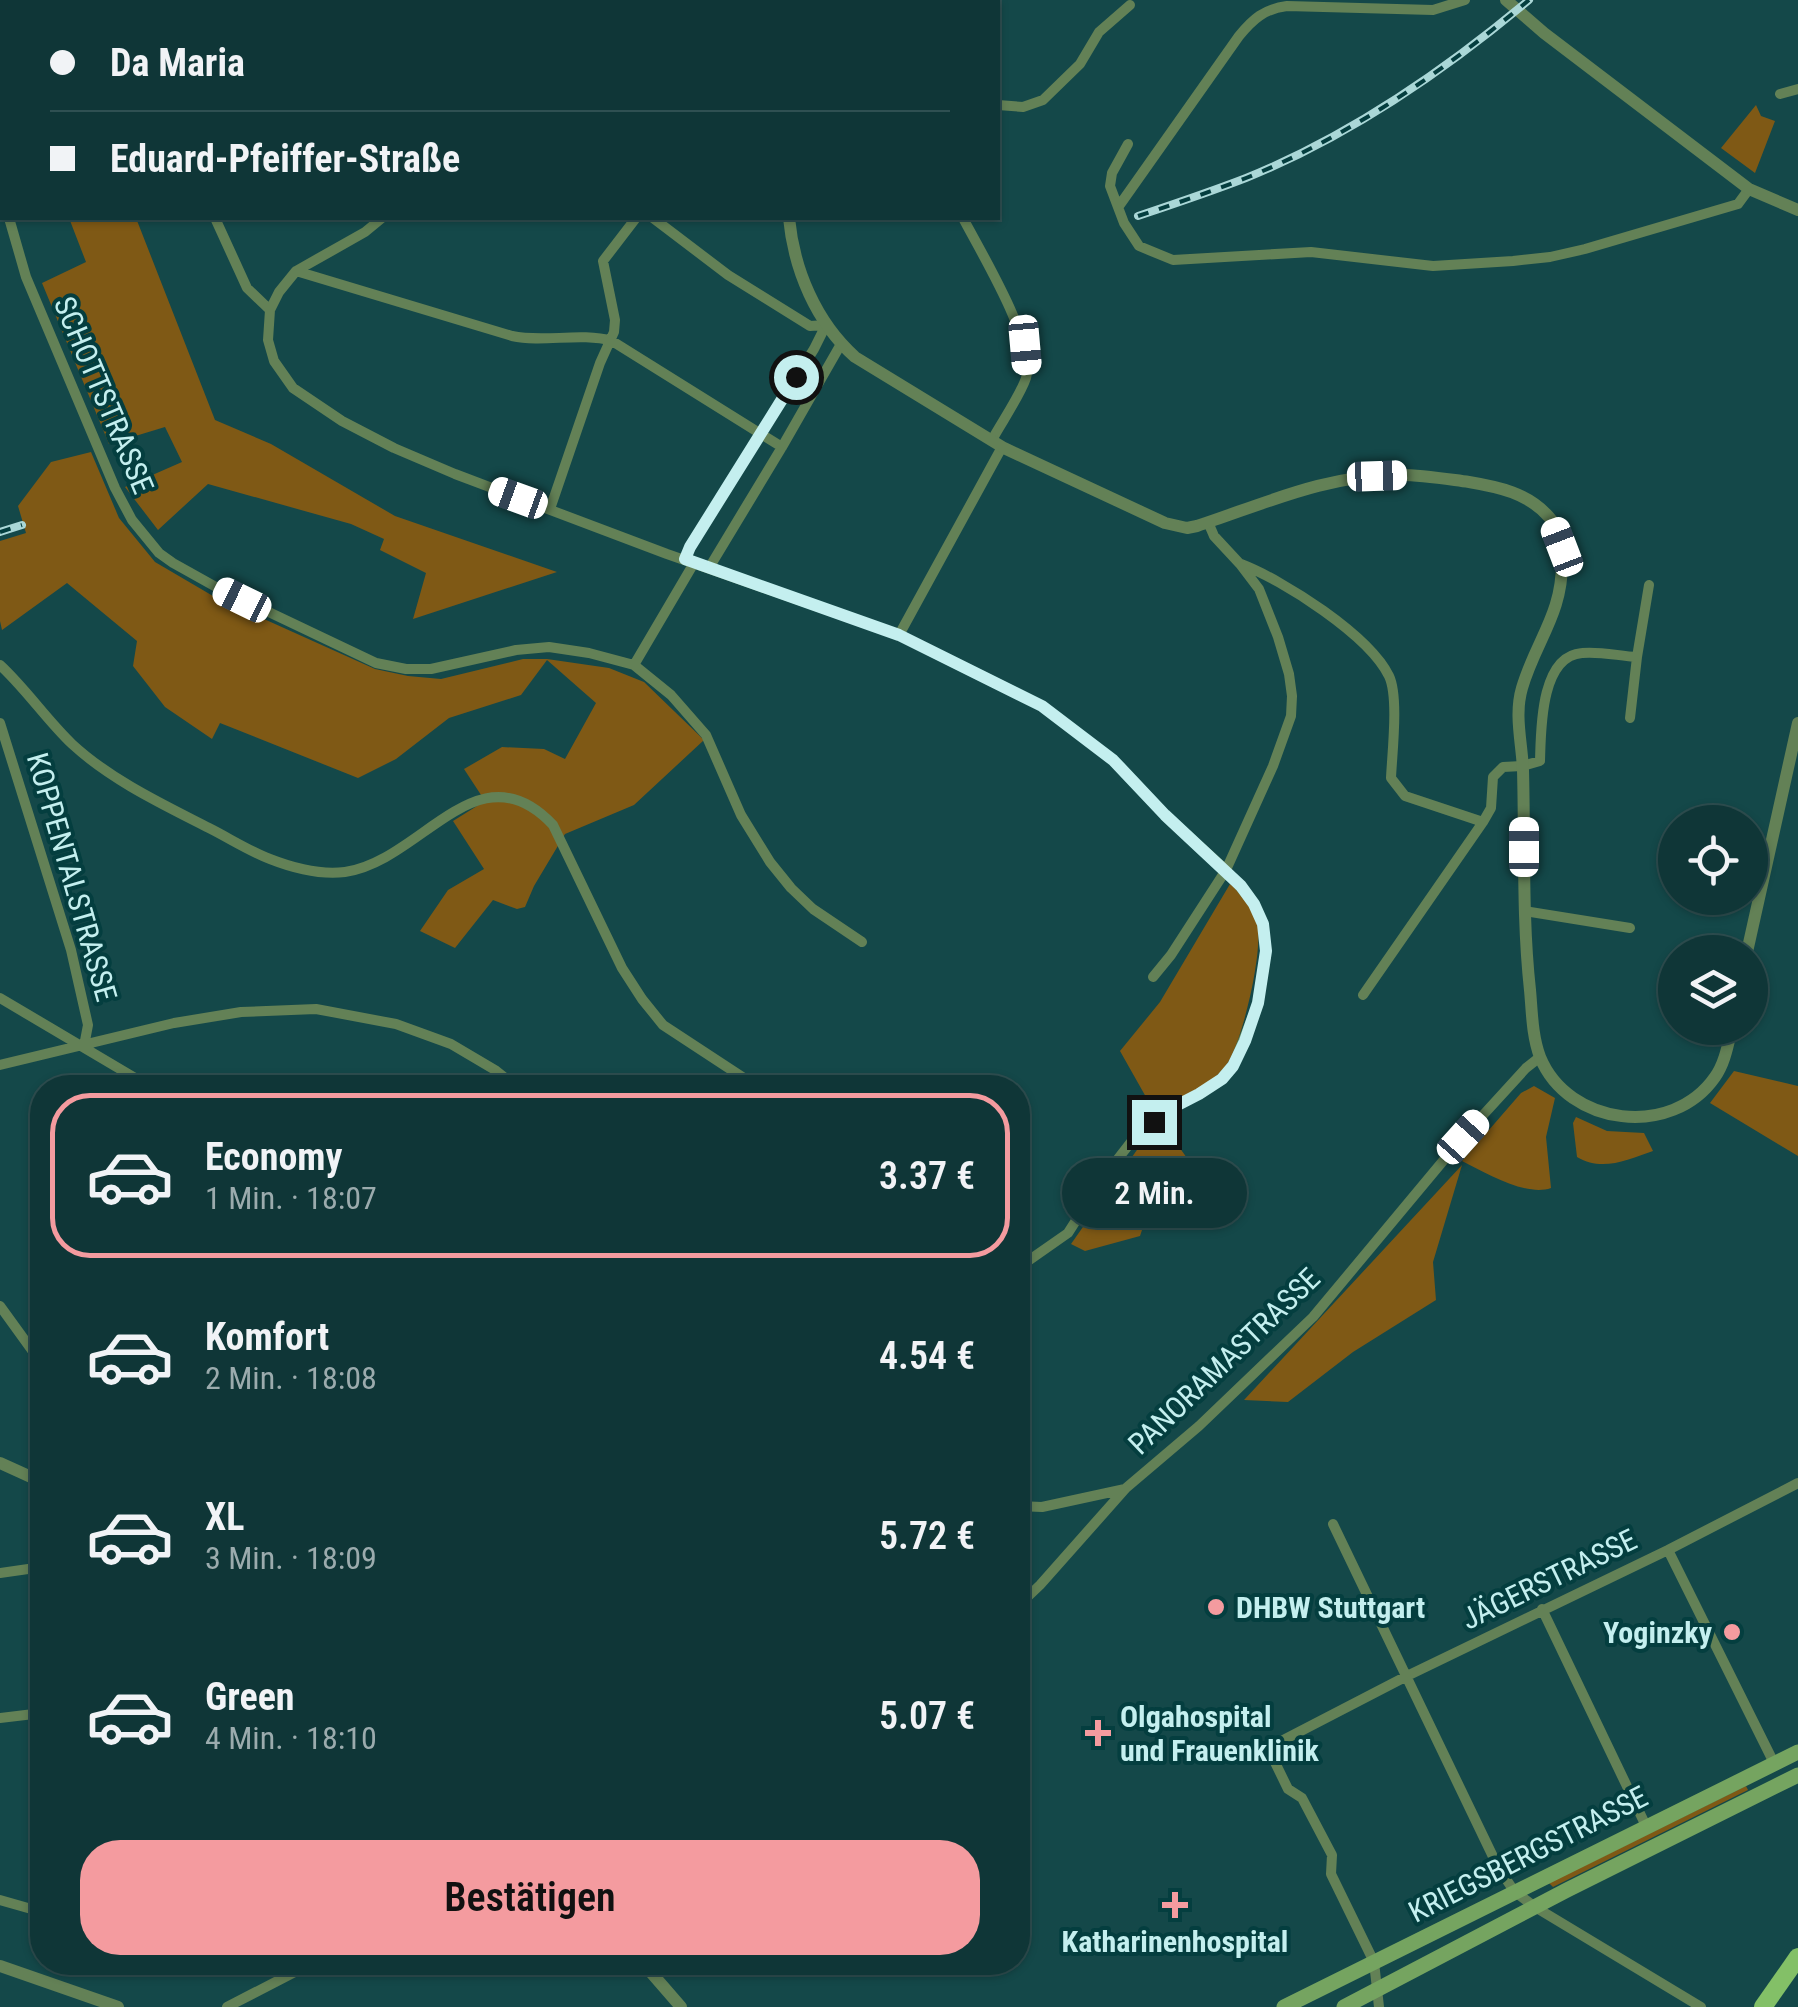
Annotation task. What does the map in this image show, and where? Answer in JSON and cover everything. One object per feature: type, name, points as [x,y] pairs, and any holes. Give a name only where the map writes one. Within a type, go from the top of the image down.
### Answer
[{"type":"main road","name":"KRIEGSBERGSTRASSE","points":[[1284,2007],[1798,1752]]},
{"type":"main road","name":"KRIEGSBERGSTRASSE","points":[[1344,2007],[1798,1774]]},
{"type":"main road","points":[[1764,2006],[1798,1958]]},
{"type":"street","points":[[1119,206],[1239,36],[1265,10],[1287,6],[1433,10],[1465,0]]},
{"type":"street","points":[[1506,0],[1749,190],[1798,210]]},
{"type":"street","points":[[1000,105],[1023,107],[1043,100],[1080,64],[1099,32],[1130,5]]},
{"type":"street","points":[[1780,94],[1798,89]]},
{"type":"street","points":[[1128,144],[1112,172],[1110,186],[1124,223],[1140,246],[1174,260],[1311,252],[1432,266],[1532,259],[1585,248],[1738,204],[1749,190]]},
{"type":"street","name":"SCHOTTSTRASSE","points":[[11,220],[26,276],[115,488],[132,520],[160,553],[216,587],[360,657],[392,667],[431,669],[516,650],[548,648],[588,652],[634,666],[671,695],[706,736],[740,814],[791,888],[813,909],[862,942]]},
{"type":"street","points":[[216,220],[247,288],[270,310]]},
{"type":"street","points":[[380,220],[296,271],[279,292],[270,310],[270,351],[293,388],[342,421],[394,448],[550,510],[899,635],[1042,706],[1113,760],[1165,815],[1226,870],[1254,904],[1263,924],[1266,951],[1258,1003],[1233,1066],[1222,1079],[1168,1110],[1131,1142],[1068,1233],[1030,1260]]},
{"type":"street","points":[[550,510],[600,363],[612,342],[615,320],[603,261],[634,220]]},
{"type":"street","points":[[656,220],[728,276],[810,326],[826,325]]},
{"type":"street","points":[[789,220],[806,288],[826,325],[855,358],[997,444],[1165,523],[1187,528],[1310,486],[1377,476],[1403,475],[1497,486],[1527,497],[1552,520],[1562,547],[1563,582],[1554,616],[1519,700],[1524,910],[1540,1057],[1575,1100],[1610,1115],[1633,1118],[1654,1116],[1692,1100],[1713,1080],[1727,1045]]},
{"type":"street","points":[[899,635],[1028,375],[1025,345],[964,220]]},
{"type":"street","points":[[296,271],[512,336],[612,342],[782,447]]},
{"type":"street","points":[[634,666],[689,561],[690,547],[826,325]]},
{"type":"street","points":[[709,568],[840,344]]},
{"type":"street","points":[[1153,977],[1226,870],[1291,716],[1289,674],[1258,589],[1214,536],[1208,522]]},
{"type":"street","points":[[1240,564],[1265,573],[1369,648],[1391,679],[1391,778],[1405,796],[1483,822]]},
{"type":"street","points":[[1630,718],[1648,586]]},
{"type":"street","points":[[1363,995],[1483,822],[1491,808],[1493,777],[1504,767],[1540,761],[1543,704],[1558,665],[1578,652],[1637,657]]},
{"type":"street","points":[[0,665],[74,746],[110,773],[270,859],[310,871],[345,872],[377,862],[480,798],[506,796],[522,801],[538,810],[553,826],[622,968],[642,999],[664,1025],[739,1075]]},
{"type":"street","name":"KOPPENTALSTRASSE","points":[[0,723],[71,950],[88,1025],[84,1046]]},
{"type":"street","points":[[1751,935],[1798,723]]},
{"type":"street","points":[[1524,910],[1630,928]]},
{"type":"street","points":[[0,998],[131,1075]]},
{"type":"street","points":[[0,1065],[174,1023],[241,1012],[316,1009],[396,1024],[451,1044],[501,1075]]},
{"type":"street","name":"PANORAMASTRASSE","points":[[1030,1595],[1126,1488],[1199,1426],[1313,1317],[1463,1137],[1540,1057]]},
{"type":"street","points":[[0,1306],[30,1347]]},
{"type":"street","points":[[0,1463],[30,1477]]},
{"type":"street","name":"JÄGERSTRASSE","points":[[1374,1962],[1332,1874],[1332,1854],[1302,1798],[1288,1789],[1268,1748],[1798,1483]]},
{"type":"street","points":[[1030,1506],[1126,1488]]},
{"type":"street","points":[[1333,1524],[1498,1867],[1514,1891],[1535,1908],[1701,2007]]},
{"type":"street","points":[[1668,1550],[1774,1763]]},
{"type":"street","points":[[0,1573],[30,1569]]},
{"type":"street","points":[[1542,1610],[1646,1826]]},
{"type":"street","points":[[0,1718],[30,1714]]},
{"type":"street","points":[[0,1900],[30,1908]]},
{"type":"street","points":[[1374,1962],[1379,2007]]},
{"type":"street","points":[[0,1966],[110,2005]]},
{"type":"street","points":[[227,2007],[289,1975]]},
{"type":"street","points":[[653,1975],[681,2007]]},
{"type":"shaded area","points":[[1756,105],[1761,116],[1775,121],[1755,173],[1721,148]]},
{"type":"shaded area","points":[[70,220],[137,220],[215,420],[271,444],[395,516],[557,572],[413,619],[426,573],[380,550],[384,539],[351,524],[208,484],[158,530],[125,487],[182,462],[165,427],[109,444],[42,283],[86,262]]},
{"type":"shaded area","points":[[91,452],[119,518],[155,562],[213,596],[375,669],[408,676],[441,679],[523,659],[547,659],[609,668],[644,682],[704,740],[634,805],[565,834],[525,907],[517,909],[493,900],[455,948],[420,931],[448,890],[484,869],[453,821],[485,801],[464,769],[502,747],[544,749],[565,759],[596,703],[547,660],[521,695],[449,718],[396,759],[358,778],[220,723],[212,739],[165,707],[133,666],[137,641],[67,583],[2,630],[0,541],[26,533],[18,506],[51,462]]},
{"type":"shaded area","points":[[1230,884],[1250,905],[1258,934],[1255,970],[1241,1030],[1230,1059],[1216,1076],[1155,1113],[1120,1051],[1160,1002]]},
{"type":"shaded area","points":[[1734,1071],[1798,1086],[1798,1156],[1710,1103]]},
{"type":"shaded area","points":[[1534,1086],[1555,1098],[1546,1137],[1551,1188],[1541,1190],[1506,1182],[1462,1161],[1521,1093]]},
{"type":"shaded area","points":[[1576,1117],[1607,1131],[1644,1133],[1653,1151],[1615,1163],[1586,1161],[1577,1157],[1573,1123]]},
{"type":"shaded area","points":[[1165,1127],[1194,1168],[1156,1194],[1138,1220],[1143,1227],[1140,1236],[1085,1251],[1071,1244],[1139,1147]]},
{"type":"shaded area","points":[[1462,1165],[1433,1262],[1436,1300],[1353,1352],[1288,1402],[1244,1400]]},
{"type":"shaded area","points":[[1746,1786],[1748,1790],[1553,1887],[1549,1883]]},
{"type":"railway","points":[[1138,216],[1246,178],[1322,143],[1429,77],[1529,0]]},
{"type":"railway","points":[[0,532],[22,525]]},
{"type":"place","name":"DHBW Stuttgart","points":[[1216,1607]]},
{"type":"place","name":"Yoginzky","points":[[1732,1632]]},
{"type":"place","name":"Olgahospital und Frauenklinik","points":[[1098,1733]]},
{"type":"place","name":"Katharinenhospital","points":[[1175,1905]]},
{"type":"route","points":[[796,377],[685,559],[899,635],[1042,706],[1113,760],[1165,815],[1226,870],[1254,904],[1263,924],[1266,951],[1258,1003],[1245,1041],[1222,1079],[1154,1122]]}]
